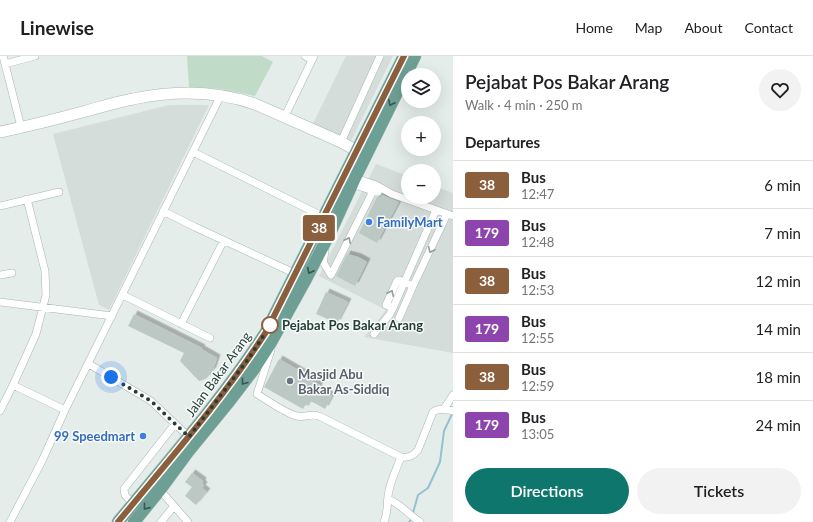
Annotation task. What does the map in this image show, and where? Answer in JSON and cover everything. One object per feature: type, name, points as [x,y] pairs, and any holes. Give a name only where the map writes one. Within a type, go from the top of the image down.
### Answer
[{"type":"main road","name":"Jalan Bakar Arang","points":[[118,522],[189,437],[249,358],[266,332],[404,56]]},
{"type":"main road","name":"Jalan Bakar Arang","points":[[134,522],[254,369],[276,334],[330,232],[415,56]]},
{"type":"street","points":[[3,56],[21,127]]},
{"type":"street","points":[[5,64],[35,56]]},
{"type":"street","points":[[284,116],[313,58],[305,56]]},
{"type":"street","points":[[341,142],[380,56]]},
{"type":"street","points":[[0,132],[151,95],[191,92],[221,95],[245,101],[284,116],[357,151]]},
{"type":"street","points":[[10,522],[42,461],[65,410],[221,95]]},
{"type":"street","points":[[193,152],[324,217]]},
{"type":"street","points":[[354,181],[373,192],[392,194]]},
{"type":"street","points":[[354,181],[376,185],[392,194],[450,215],[413,286],[399,318]]},
{"type":"street","points":[[0,206],[59,192]]},
{"type":"street","points":[[330,232],[323,259],[324,264],[331,275],[373,192]]},
{"type":"street","points":[[0,410],[36,334],[46,295],[45,271],[27,199]]},
{"type":"street","points":[[405,282],[436,210]]},
{"type":"street","points":[[163,211],[296,274]]},
{"type":"street","points":[[181,324],[224,240]]},
{"type":"street","points":[[0,275],[12,273]]},
{"type":"street","points":[[374,334],[393,308],[386,305],[397,281],[399,280],[413,286]]},
{"type":"street","points":[[123,294],[210,338]]},
{"type":"street","points":[[0,302],[112,316]]},
{"type":"street","points":[[276,334],[257,394],[274,405],[298,416],[312,414],[319,416],[401,457],[408,458],[414,455],[418,450],[434,412],[438,410],[449,410],[453,395]]},
{"type":"street","points":[[89,364],[151,401],[189,437]]},
{"type":"street","points":[[13,385],[65,410]]},
{"type":"street","points":[[133,504],[125,495],[124,489],[175,424]]},
{"type":"street","points":[[384,522],[388,510],[390,485],[401,457]]},
{"type":"street","points":[[160,490],[188,522]]},
{"type":"street","points":[[388,499],[394,501],[415,519]]},
{"type":"street","points":[[161,522],[174,506]]},
{"type":"shaded area","points":[[346,56],[393,56],[346,151],[309,132]]},
{"type":"shaded area","points":[[169,105],[209,105],[109,310],[99,305],[53,134]]},
{"type":"shaded area","points":[[376,164],[401,173],[401,204],[441,204],[441,189],[453,193],[453,353],[364,337],[386,310],[319,276]]},
{"type":"green space","points":[[187,56],[262,56],[273,62],[255,96],[222,89],[189,87]]},
{"type":"building","points":[[382,195],[399,202],[377,243],[359,233],[377,197]]},
{"type":"building","points":[[347,254],[358,257],[367,262],[355,286],[336,276]]},
{"type":"building","points":[[326,292],[348,302],[337,323],[316,314]]},
{"type":"building","points":[[134,314],[202,348],[201,349],[217,358],[213,370],[207,378],[199,381],[180,361],[184,353],[128,326]]},
{"type":"building","name":"Masjid Abu Bakar As-Siddiq","points":[[279,359],[305,374],[304,377],[320,385],[318,389],[332,396],[325,409],[311,401],[309,406],[306,404],[303,409],[264,387]]},
{"type":"building","points":[[192,473],[203,481],[202,483],[204,486],[202,488],[207,492],[196,505],[185,496],[192,487],[185,482]]},
{"type":"waterway","points":[[413,513],[418,495],[428,488],[440,462],[444,431],[453,412]]},
{"type":"waterway","points":[[409,522],[412,518]]},
{"type":"bus line","name":"38","points":[[118,522],[196,428],[249,358],[266,332],[404,56]]},
{"type":"place","name":"FamilyMart","points":[[369,222]]},
{"type":"place","name":"Pejabat Pos Bakar Arang","points":[[270,325]]},
{"type":"place","name":"Masjid Abu Bakar As-Siddiq","points":[[290,381]]},
{"type":"place","name":"99 Speedmart","points":[[143,436]]},
{"type":"route","points":[[111,377],[151,401],[189,437],[249,358],[272,320],[270,325]]}]
